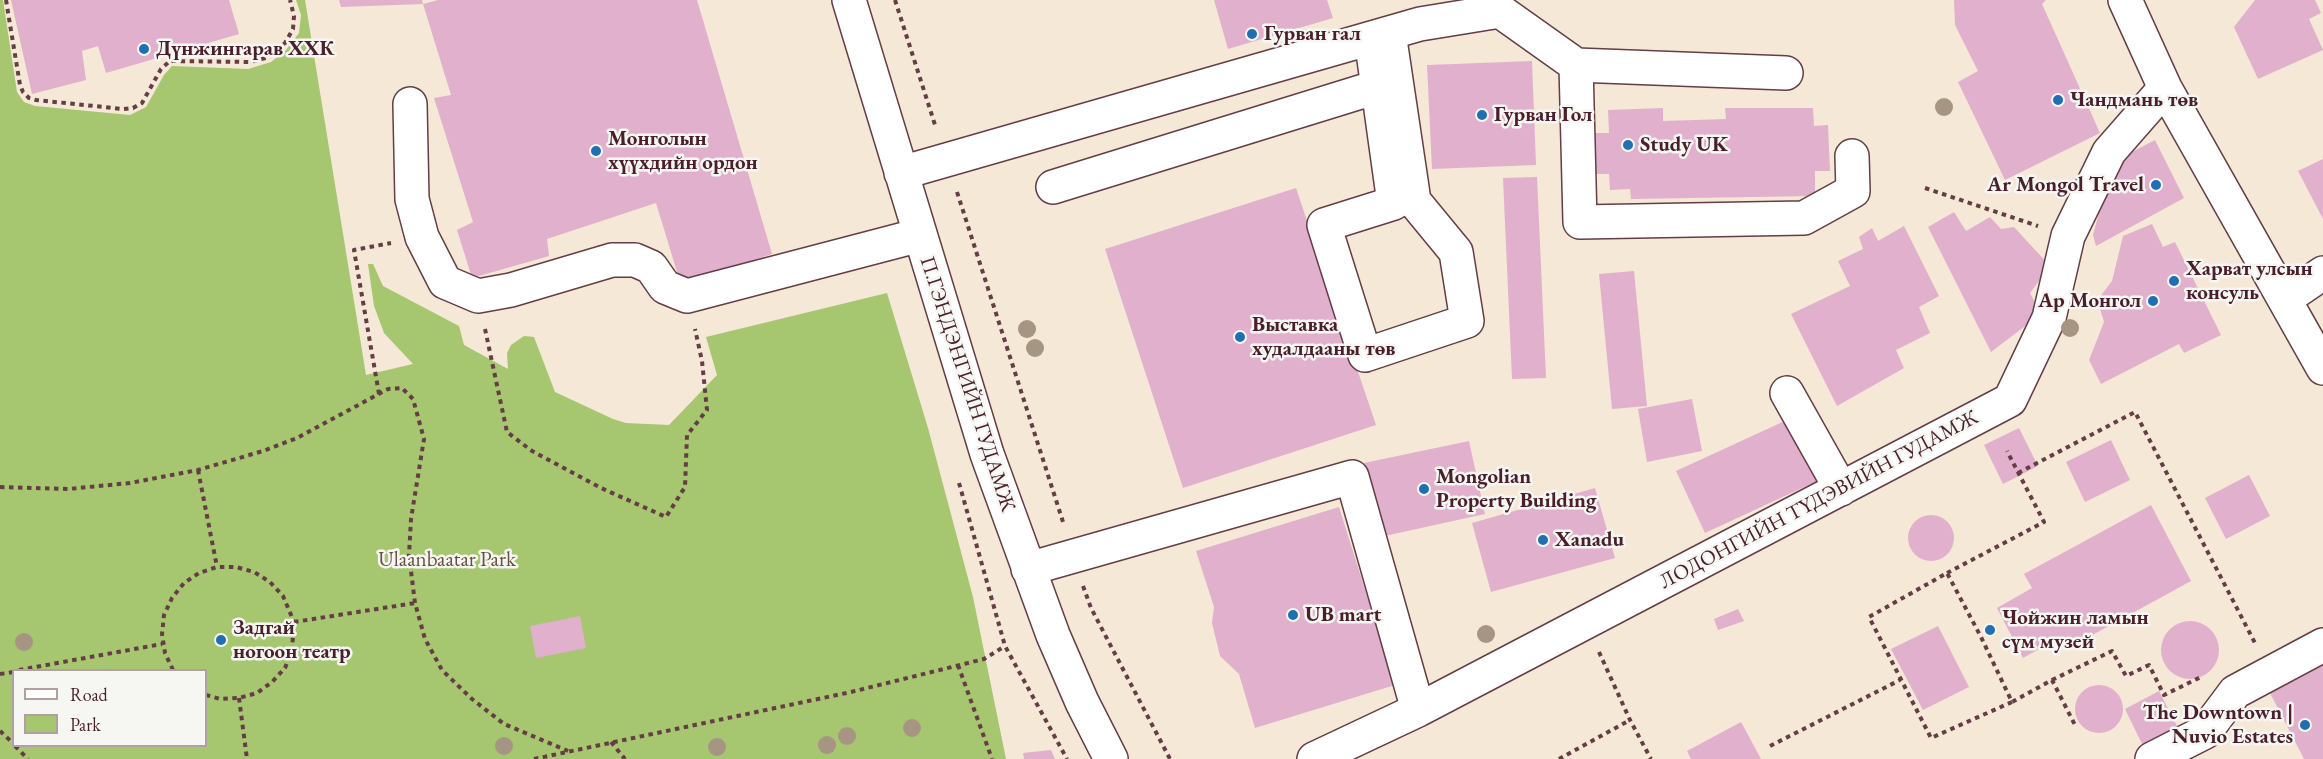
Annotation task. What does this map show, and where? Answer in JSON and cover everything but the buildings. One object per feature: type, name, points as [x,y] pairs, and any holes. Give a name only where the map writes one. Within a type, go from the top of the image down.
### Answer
[{"type":"street","name":"П.ГЭНДЭНГИЙН ГУДАМЖ","points":[[849,0],[987,454],[1028,569],[1082,702],[1111,759]]},
{"type":"street","points":[[2125,0],[2165,88],[2323,368]]},
{"type":"street","points":[[901,173],[1420,24],[1500,11],[1576,65],[1786,73]]},
{"type":"street","points":[[1380,36],[1387,83],[1414,201],[1456,252],[1467,321],[1365,355],[1324,225],[1394,203],[1387,83]]},
{"type":"street","points":[[1576,65],[1580,222],[1804,218],[1853,191],[1852,156]]},
{"type":"street","points":[[1053,186],[1387,83]]},
{"type":"street","name":"ЛОДОНГИЙН ТҮДЭВИЙН ГУДАМЖ","points":[[1314,759],[1418,710],[1582,622],[2010,400],[2049,318],[2068,236],[2109,152],[2165,88]]},
{"type":"street","points":[[410,104],[412,200],[422,237],[445,282],[478,296],[511,290],[612,260],[635,260],[651,267],[665,287],[687,296],[920,235]]},
{"type":"street","points":[[2285,299],[2323,273]]},
{"type":"street","points":[[1787,393],[1841,489]]},
{"type":"street","points":[[1028,569],[1352,477],[1418,710]]},
{"type":"street","points":[[2152,759],[2205,732],[2235,692],[2323,645]]},
{"type":"path","points":[[6,0],[23,92],[36,100],[123,109],[134,108],[142,103],[161,69],[170,61],[250,62],[266,58],[285,43],[293,29],[294,16],[290,0]]},
{"type":"path","points":[[895,0],[1090,608],[1170,759]]},
{"type":"path","points":[[1925,188],[2068,236]]},
{"type":"path","points":[[379,394],[354,250],[422,237]]},
{"type":"path","points":[[478,296],[507,432],[532,451],[601,488],[666,517],[685,488],[687,435],[707,410],[702,361],[687,296]]},
{"type":"path","points":[[0,487],[68,489],[130,483],[198,470],[263,451],[297,438],[379,394],[394,387],[402,388],[413,399],[424,439],[410,531],[409,555],[414,603],[425,639],[442,670],[471,699],[504,724],[568,751]]},
{"type":"path","points":[[2018,473],[2135,412],[2258,649]]},
{"type":"path","points":[[2007,451],[2044,522],[1869,617],[1931,738],[2012,702],[2112,651],[2126,676],[2149,665],[2164,695],[2206,675]]},
{"type":"path","points":[[198,470],[217,567]]},
{"type":"path","points":[[173,669],[162,644],[164,615],[172,598],[183,583],[199,573],[217,567],[236,567],[254,572],[270,582],[283,596],[294,621],[292,650],[285,668],[257,693],[239,698],[220,699],[207,695]]},
{"type":"path","points":[[1947,573],[2012,702]]},
{"type":"path","points":[[294,621],[414,603]]},
{"type":"path","points":[[1582,622],[1651,759]]},
{"type":"path","points":[[24,669],[162,644]]},
{"type":"path","points":[[534,759],[851,692],[984,659],[1005,646]]},
{"type":"path","points":[[958,665],[992,759]]},
{"type":"path","points":[[1770,746],[1900,680]]},
{"type":"path","points":[[2052,680],[2075,725]]},
{"type":"path","points":[[239,698],[247,759]]},
{"type":"path","points":[[1559,759],[1630,720]]},
{"type":"path","points":[[0,731],[12,743]]},
{"type":"path","points":[[611,742],[626,759]]},
{"type":"path","points":[[16,747],[28,759]]},
{"type":"green space","name":"Ulaanbaatar Park","points":[[0,0],[3,0],[17,92],[24,102],[35,106],[130,115],[146,107],[164,75],[172,66],[248,69],[271,62],[286,50],[299,33],[301,15],[296,0],[305,0],[366,375],[413,364],[384,333],[374,306],[368,264],[373,264],[383,286],[459,326],[464,345],[508,369],[507,353],[511,345],[524,336],[534,337],[555,392],[626,423],[669,425],[717,375],[706,337],[887,293],[928,428],[973,597],[1006,759],[0,759]]},
{"type":"place","name":"Гурван гал","points":[[1252,34]]},
{"type":"place","name":"Дүнжингарав ХХК","points":[[144,49]]},
{"type":"place","name":"Чандмань төв","points":[[2058,100]]},
{"type":"place","name":"Гурван Гол","points":[[1482,115]]},
{"type":"place","name":"Study UK","points":[[1628,145]]},
{"type":"place","name":"Монголын хүүхдийн ордон","points":[[596,151]]},
{"type":"place","name":"Ar Mongol Travel","points":[[2156,185]]},
{"type":"place","name":"Харват улсын консуль","points":[[2174,281]]},
{"type":"place","name":"Ар Монгол","points":[[2153,301]]},
{"type":"place","name":"Выставка худалдааны төв","points":[[1240,337]]},
{"type":"place","name":"Mongolian Property Building","points":[[1424,489]]},
{"type":"place","name":"Xanadu","points":[[1543,540]]},
{"type":"place","name":"UB mart","points":[[1293,615]]},
{"type":"place","name":"Чойжин ламын сүм музей","points":[[1990,630]]},
{"type":"place","name":"Задгай ногоон театр","points":[[221,640]]},
{"type":"place","name":"The Downtown | Nuvio Estates","points":[[2305,725]]}]
